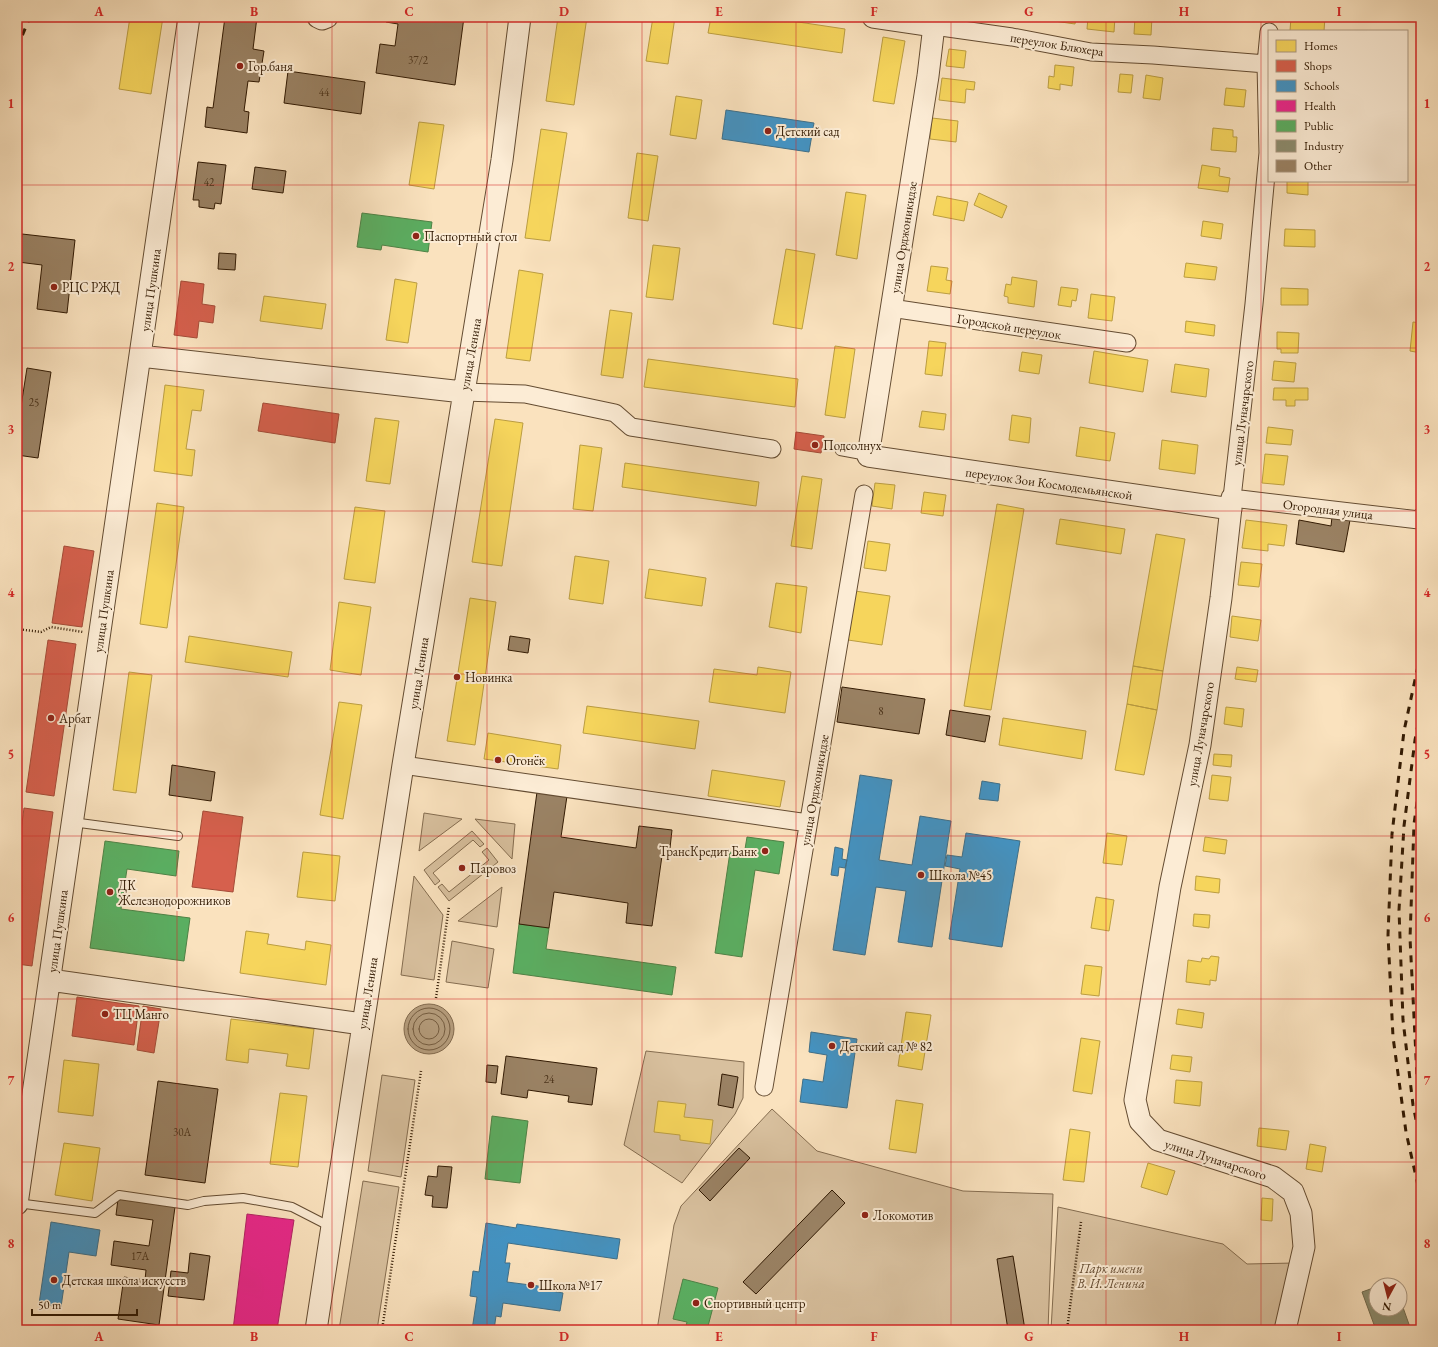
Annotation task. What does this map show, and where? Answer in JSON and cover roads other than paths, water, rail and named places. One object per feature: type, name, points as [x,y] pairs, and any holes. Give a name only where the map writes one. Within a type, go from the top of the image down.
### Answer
[{"type":"street","name":"улица Пушкина","points":[[17,1204],[189,17]]},
{"type":"street","points":[[318,17],[322,19],[327,17]]},
{"type":"street","name":"улица Ленина","points":[[316,1330],[403,765],[502,160],[520,17]]},
{"type":"street","name":"переулок Блюхера","points":[[873,17],[934,22],[1091,52],[1153,55],[1266,64]]},
{"type":"street","name":"улица Луначарского","points":[[1269,30],[1271,17]]},
{"type":"street","name":"улица Орджоникидзе","points":[[868,456],[928,76],[934,22]]},
{"type":"street","name":"улица Луначарского","points":[[1268,43],[1266,64],[1268,153],[1254,312],[1221,598],[1200,745],[1170,887],[1135,1100],[1140,1121],[1158,1140],[1273,1178],[1293,1192],[1301,1213],[1304,1247],[1285,1330]]},
{"type":"street","name":"Городской переулок","points":[[891,308],[1128,343]]},
{"type":"street","points":[[140,356],[463,392],[525,394],[615,413],[631,427],[772,449]]},
{"type":"street","name":"переулок Зои Космодемьянской","points":[[868,456],[1232,504]]},
{"type":"street","name":"улица Орджоникидзе","points":[[764,1086],[864,494]]},
{"type":"street","name":"Огородная улица","points":[[1232,504],[1419,520],[1421,517]]},
{"type":"street","points":[[403,765],[808,823]]},
{"type":"street","points":[[50,980],[362,1024]]},
{"type":"lane","points":[[840,451],[868,456]]},
{"type":"lane","points":[[72,822],[178,836]]},
{"type":"lane","points":[[17,1204],[95,1213],[119,1194],[188,1205],[204,1200],[243,1198],[292,1207],[332,1227]]},
{"type":"water","points":[[429,1004],[438,1006],[447,1011],[452,1020],[454,1029],[452,1038],[447,1047],[438,1052],[429,1054],[420,1052],[411,1047],[406,1038],[404,1029],[406,1020],[411,1011],[420,1006]]},
{"type":"railway","points":[[17,48],[30,17]]},
{"type":"railway","points":[[1421,652],[1404,731],[1392,834],[1388,935],[1393,1037],[1406,1132],[1421,1199]]},
{"type":"railway","points":[[1421,709],[1415,740],[1404,826],[1399,910],[1403,1020],[1413,1105],[1421,1144]]},
{"type":"railway","points":[[1421,774],[1414,824],[1410,938],[1417,1076],[1421,1097]]},
{"type":"place","name":"Гор.баня","points":[[240,66]]},
{"type":"place","name":"Детский сад","points":[[768,131]]},
{"type":"place","name":"Паспортный стол","points":[[416,236]]},
{"type":"place","name":"РЦС РЖД","points":[[54,287]]},
{"type":"place","name":"Подсолнух","points":[[815,445]]},
{"type":"place","name":"Новинка","points":[[457,677]]},
{"type":"place","name":"Арбат","points":[[51,718]]},
{"type":"place","name":"Огонёк","points":[[498,760]]},
{"type":"place","name":"ТрансКредит Банк","points":[[765,851]]},
{"type":"place","name":"Паровоз","points":[[462,868]]},
{"type":"place","name":"Школа №45","points":[[921,875]]},
{"type":"place","name":"ДК Железнодорожников","points":[[110,892]]},
{"type":"place","name":"ТЦ Манго","points":[[105,1014]]},
{"type":"place","name":"Детский сад № 82","points":[[832,1046]]},
{"type":"place","name":"Локомотив","points":[[865,1215]]},
{"type":"place","name":"Детская школа искусств","points":[[54,1280]]},
{"type":"place","name":"Школа №17","points":[[531,1285]]},
{"type":"place","name":"Спортивный центр","points":[[696,1303]]},
{"type":"park label","name":"Парк имени В. И. Ленина","points":[[1111,1276]]}]
